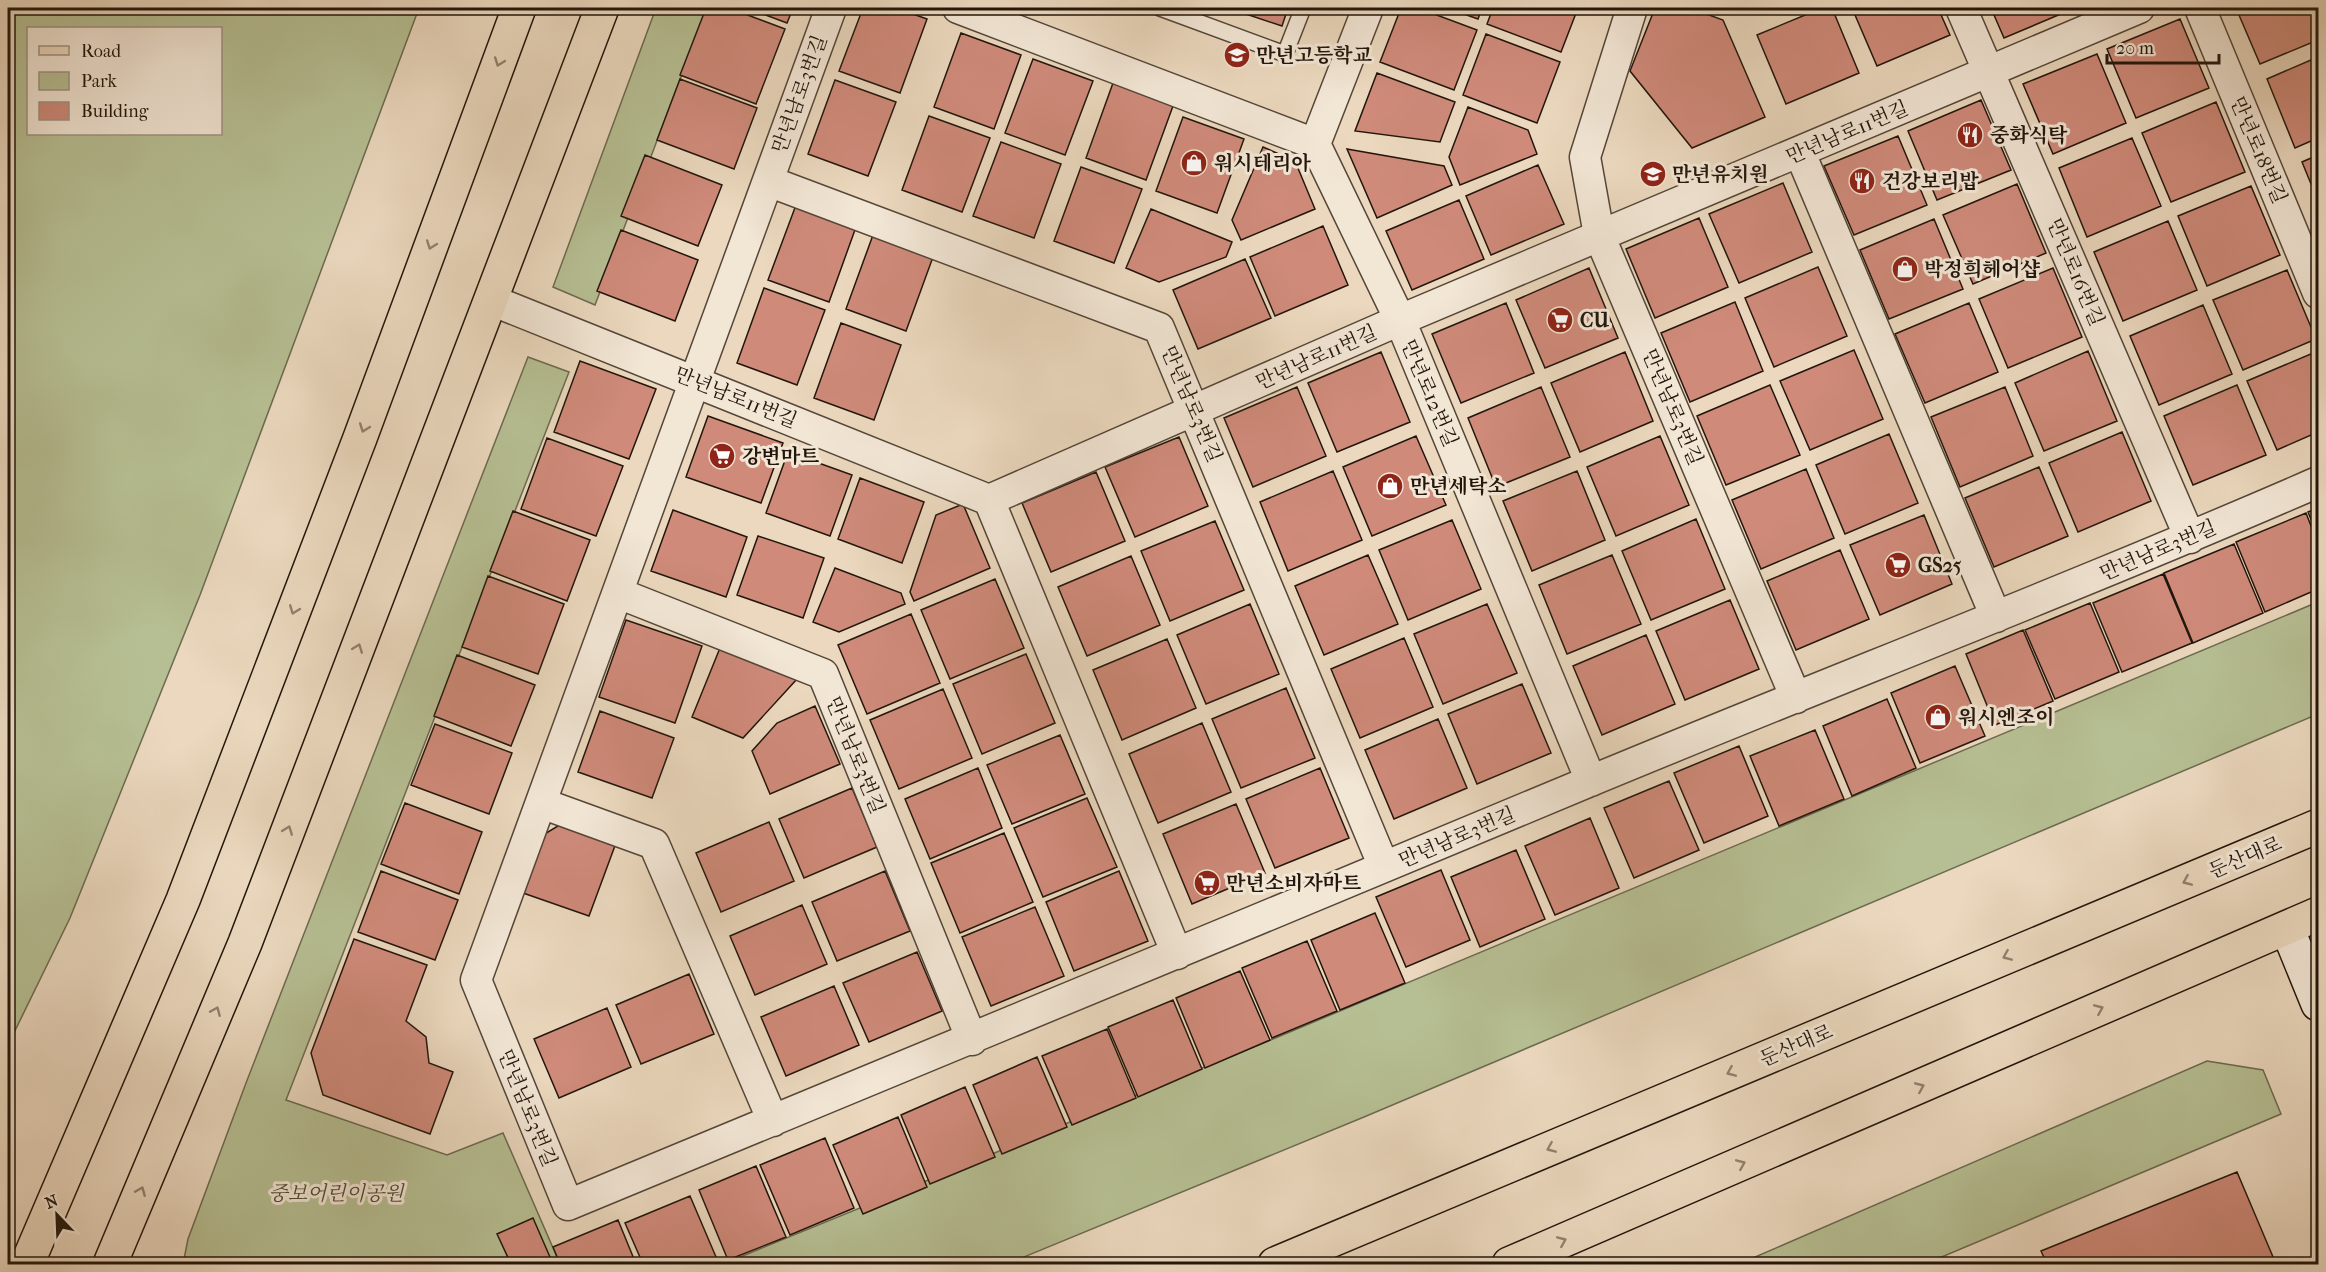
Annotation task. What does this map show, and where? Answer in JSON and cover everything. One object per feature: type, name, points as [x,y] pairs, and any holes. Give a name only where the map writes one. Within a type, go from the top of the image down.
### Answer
[{"type":"main road","points":[[27,1264],[183,900],[360,438],[519,8]]},
{"type":"main road","points":[[110,1264],[245,943],[602,8]]},
{"type":"main road","name":"둔산대로","points":[[1275,1264],[2319,826]]},
{"type":"main road","points":[[1509,1264],[2319,914]]},
{"type":"main road","points":[[121,1264],[126,1225]]},
{"type":"street","name":"만년남로3번길","points":[[831,8],[476,980],[568,1205],[972,1040],[1591,781],[2190,538],[2319,482]]},
{"type":"street","points":[[958,8],[1315,144],[1368,8]]},
{"type":"street","name":"만년남로3번길","points":[[1632,8],[1585,157],[1599,235],[1796,698]]},
{"type":"street","name":"만년로16번길","points":[[1961,8],[2190,538]]},
{"type":"street","name":"만년남로11번길","points":[[491,300],[989,500],[1400,320],[2139,8]]},
{"type":"street","name":"만년로18번길","points":[[2200,8],[2319,293]]},
{"type":"street","name":"만년로12번길","points":[[1315,144],[1400,320],[1591,781]]},
{"type":"street","points":[[1800,153],[1996,617]]},
{"type":"street","name":"만년남로3번길","points":[[768,181],[1159,328],[1384,867]]},
{"type":"street","points":[[989,500],[1178,954]]},
{"type":"street","name":"만년남로3번길","points":[[618,593],[823,674],[972,1040]]},
{"type":"street","points":[[541,803],[654,844],[772,1121]]},
{"type":"street","points":[[2287,928],[2319,1004]]},
{"type":"lane","points":[[1160,8],[1286,54],[1303,8]]},
{"type":"green space","points":[[12,8],[419,8],[200,595],[70,918],[8,1045],[8,21]]},
{"type":"green space","points":[[656,8],[707,8],[595,305],[553,287]]},
{"type":"green space","name":"중보어린이공원","points":[[528,357],[569,372],[286,1100],[447,1155],[503,1133],[560,1264],[183,1264],[188,1239],[246,1083]]},
{"type":"green space","points":[[2318,602],[2318,714],[1364,1117],[1007,1264],[723,1264],[1273,1039]]},
{"type":"green space","points":[[2207,1061],[2263,1070],[2281,1114],[1925,1264],[1739,1264]]},
{"type":"building","points":[[706,8],[729,8],[785,29],[756,104],[680,75]]},
{"type":"building","points":[[747,8],[793,8],[787,23]]},
{"type":"building","points":[[863,8],[896,8],[927,19],[900,93],[839,71]]},
{"type":"building","points":[[1228,8],[1288,8],[1282,26]]},
{"type":"building","points":[[1401,8],[1418,8],[1477,30],[1454,90],[1380,62]]},
{"type":"building","points":[[1447,8],[1482,8],[1478,19]]},
{"type":"building","points":[[1493,8],[1578,8],[1561,52],[1487,24]]},
{"type":"building","points":[[1655,8],[1690,8],[1723,20],[1765,117],[1692,148],[1630,71]]},
{"type":"building","points":[[1822,8],[1832,8],[1859,73],[1786,104],[1757,35]]},
{"type":"building","points":[[1852,8],[1938,8],[1950,35],[1877,66]]},
{"type":"building","points":[[1991,8],[2075,8],[2004,38]]},
{"type":"building","points":[[2236,8],[2318,8],[2318,40],[2260,64]]},
{"type":"building","points":[[2180,19],[2209,88],[2136,118],[2107,49]]},
{"type":"building","points":[[961,33],[1021,55],[994,129],[934,107]]},
{"type":"building","points":[[1486,34],[1560,62],[1537,123],[1463,95]]},
{"type":"building","points":[[2097,54],[2126,123],[2053,154],[2023,84]]},
{"type":"building","points":[[2318,57],[2318,138],[2295,148],[2267,79]]},
{"type":"building","points":[[1033,59],[1093,81],[1065,155],[1005,133]]},
{"type":"building","points":[[1377,73],[1455,102],[1440,142],[1355,131]]},
{"type":"building","points":[[680,79],[757,108],[734,169],[657,140]]},
{"type":"building","points":[[835,80],[896,102],[868,176],[808,154]]},
{"type":"building","points":[[1113,83],[1173,106],[1146,180],[1086,158]]},
{"type":"building","points":[[1981,100],[2011,170],[1937,200],[1908,131]]},
{"type":"building","points":[[2216,102],[2245,172],[2171,202],[2142,133]]},
{"type":"building","points":[[1468,107],[1528,130],[1537,154],[1460,185],[1449,157]]},
{"type":"building","points":[[929,116],[990,138],[962,212],[902,190]]},
{"type":"building","points":[[1183,117],[1244,139],[1217,213],[1156,191]]},
{"type":"building","points":[[1898,136],[1927,205],[1854,235],[1824,166]]},
{"type":"building","points":[[2132,138],[2161,206],[2087,237],[2059,168]]},
{"type":"building","points":[[1001,142],[1061,164],[1034,238],[973,216]]},
{"type":"building","points":[[1263,147],[1295,161],[1315,209],[1241,240],[1232,220]]},
{"type":"building","points":[[1347,149],[1444,166],[1452,185],[1377,218]]},
{"type":"building","points":[[645,155],[722,185],[698,246],[621,216]]},
{"type":"building","points":[[2318,155],[2318,201],[2302,162]]},
{"type":"building","points":[[1538,165],[1564,224],[1491,255],[1466,196]]},
{"type":"building","points":[[1081,167],[1142,189],[1114,263],[1054,241]]},
{"type":"building","points":[[1783,183],[1812,252],[1739,283],[1709,214]]},
{"type":"building","points":[[2017,184],[2046,253],[1973,284],[1943,215]]},
{"type":"building","points":[[2251,186],[2280,255],[2207,286],[2178,216]]},
{"type":"building","points":[[1459,200],[1484,259],[1412,290],[1386,231]]},
{"type":"building","points":[[796,205],[856,227],[829,302],[768,280]]},
{"type":"building","points":[[1151,209],[1232,242],[1226,257],[1159,282],[1126,268]]},
{"type":"building","points":[[1699,218],[1728,287],[1655,318],[1626,249]]},
{"type":"building","points":[[1934,219],[1963,289],[1889,319],[1860,250]]},
{"type":"building","points":[[2168,221],[2197,290],[2123,321],[2094,252]]},
{"type":"building","points":[[1323,226],[1348,285],[1275,316],[1250,257]]},
{"type":"building","points":[[621,230],[698,260],[675,321],[597,291]]},
{"type":"building","points":[[873,235],[933,257],[906,331],[846,309]]},
{"type":"building","points":[[1245,259],[1271,318],[1198,349],[1173,290]]},
{"type":"building","points":[[1818,267],[1847,336],[1774,367],[1745,298]]},
{"type":"building","points":[[1589,268],[1618,338],[1545,368],[1516,300]]},
{"type":"building","points":[[2053,268],[2082,337],[2008,368],[1979,299]]},
{"type":"building","points":[[2287,270],[2316,339],[2243,370],[2213,300]]},
{"type":"building","points":[[764,288],[825,310],[797,385],[737,363]]},
{"type":"building","points":[[1735,302],[1763,371],[1690,402],[1661,333]]},
{"type":"building","points":[[1506,303],[1534,373],[1461,403],[1432,334]]},
{"type":"building","points":[[1969,303],[1998,372],[1925,403],[1895,334]]},
{"type":"building","points":[[2203,305],[2232,374],[2159,405],[2130,336]]},
{"type":"building","points":[[841,323],[901,345],[874,420],[814,398]]},
{"type":"building","points":[[1854,350],[1883,419],[1810,450],[1780,381]]},
{"type":"building","points":[[2088,351],[2117,421],[2044,451],[2015,383]]},
{"type":"building","points":[[2318,351],[2318,432],[2277,450],[2247,381]]},
{"type":"building","points":[[1381,352],[1410,422],[1337,452],[1308,383]]},
{"type":"building","points":[[1625,352],[1653,421],[1580,452],[1551,383]]},
{"type":"building","points":[[580,361],[656,389],[629,459],[554,432]]},
{"type":"building","points":[[1770,385],[1800,455],[1726,485],[1697,416]]},
{"type":"building","points":[[2237,385],[2266,455],[2193,485],[2164,416]]},
{"type":"building","points":[[1297,387],[1326,456],[1253,487],[1224,418]]},
{"type":"building","points":[[1541,387],[1570,457],[1496,487],[1468,418]]},
{"type":"building","points":[[2005,387],[2033,456],[1960,487],[1931,417]]},
{"type":"building","points":[[708,416],[783,443],[761,503],[686,477]]},
{"type":"building","points":[[2122,432],[2151,501],[2078,532],[2049,463]]},
{"type":"building","points":[[1889,434],[1918,503],[1845,534],[1816,465]]},
{"type":"building","points":[[1416,436],[1446,505],[1372,536],[1343,467]]},
{"type":"building","points":[[1660,436],[1689,505],[1616,536],[1587,467]]},
{"type":"building","points":[[1179,437],[1208,506],[1135,537],[1105,467]]},
{"type":"building","points":[[547,438],[623,466],[596,536],[521,509]]},
{"type":"building","points":[[788,452],[852,475],[830,536],[766,513]]},
{"type":"building","points":[[2039,467],[2068,536],[1994,567],[1965,498]]},
{"type":"building","points":[[1806,469],[1834,538],[1761,569],[1732,500]]},
{"type":"building","points":[[1333,471],[1362,540],[1288,571],[1260,502]]},
{"type":"building","points":[[1577,471],[1605,540],[1532,571],[1503,501]]},
{"type":"building","points":[[1096,472],[1125,541],[1051,572],[1022,503]]},
{"type":"building","points":[[860,478],[924,502],[902,563],[838,539]]},
{"type":"building","points":[[963,504],[990,568],[914,601],[910,592],[936,515]]},
{"type":"building","points":[[2318,508],[2318,537],[2308,512]]},
{"type":"building","points":[[673,510],[747,537],[726,597],[651,571]]},
{"type":"building","points":[[513,511],[590,540],[567,601],[490,571]]},
{"type":"building","points":[[2306,513],[2318,544],[2318,589],[2265,612],[2236,542]]},
{"type":"building","points":[[1924,515],[1952,584],[1880,615],[1850,545]]},
{"type":"building","points":[[1696,519],[1725,589],[1651,620],[1622,551]]},
{"type":"building","points":[[1452,520],[1481,589],[1408,620],[1379,550]]},
{"type":"building","points":[[1215,521],[1244,590],[1170,621],[1141,551]]},
{"type":"building","points":[[758,536],[824,558],[803,618],[737,595]]},
{"type":"building","points":[[2234,544],[2263,613],[2193,643],[2164,573]]},
{"type":"building","points":[[1840,550],[1869,619],[1796,650],[1767,581]]},
{"type":"building","points":[[1368,555],[1398,624],[1324,655],[1295,586]]},
{"type":"building","points":[[1612,555],[1641,624],[1567,654],[1539,585]]},
{"type":"building","points":[[1131,556],[1160,625],[1087,656],[1058,587]]},
{"type":"building","points":[[835,568],[901,593],[905,604],[839,632],[813,622]]},
{"type":"building","points":[[2163,574],[2192,643],[2122,672],[2093,603]]},
{"type":"building","points":[[488,576],[564,604],[538,674],[462,647]]},
{"type":"building","points":[[995,579],[1024,648],[950,679],[921,610]]},
{"type":"building","points":[[1730,600],[1759,669],[1685,700],[1656,631]]},
{"type":"building","points":[[2090,603],[2119,672],[2055,699],[2025,630]]},
{"type":"building","points":[[1250,604],[1279,674],[1206,704],[1177,635]]},
{"type":"building","points":[[1487,604],[1517,673],[1443,704],[1414,634]]},
{"type":"building","points":[[911,614],[940,683],[867,714],[838,645]]},
{"type":"building","points":[[626,620],[702,646],[675,723],[599,697]]},
{"type":"building","points":[[2023,630],[2053,701],[1995,725],[1966,654]]},
{"type":"building","points":[[1646,635],[1675,704],[1602,735],[1573,666]]},
{"type":"building","points":[[1404,638],[1433,707],[1360,738],[1331,669]]},
{"type":"building","points":[[1167,639],[1196,708],[1122,740],[1093,670]]},
{"type":"building","points":[[720,648],[797,679],[743,738],[692,717]]},
{"type":"building","points":[[1026,654],[1055,723],[982,754],[953,684]]},
{"type":"building","points":[[457,655],[535,685],[511,746],[434,716]]},
{"type":"building","points":[[1955,666],[1985,736],[1920,763],[1891,693]]},
{"type":"building","points":[[1522,684],[1551,753],[1477,784],[1448,714]]},
{"type":"building","points":[[1286,688],[1315,758],[1241,788],[1212,719]]},
{"type":"building","points":[[943,689],[972,758],[899,789],[870,720]]},
{"type":"building","points":[[1887,699],[1916,768],[1852,796],[1823,726]]},
{"type":"building","points":[[815,706],[840,764],[770,794],[752,751],[777,723]]},
{"type":"building","points":[[600,711],[674,738],[652,798],[578,772]]},
{"type":"building","points":[[1438,719],[1467,788],[1394,819],[1365,750]]},
{"type":"building","points":[[1202,723],[1231,792],[1158,823],[1129,754]]},
{"type":"building","points":[[435,724],[512,753],[489,814],[411,785]]},
{"type":"building","points":[[1815,730],[1844,799],[1779,826],[1750,756]]},
{"type":"building","points":[[1060,735],[1085,794],[1012,824],[987,765]]},
{"type":"building","points":[[1739,746],[1768,816],[1704,843],[1674,773]]},
{"type":"building","points":[[978,768],[1002,828],[930,859],[905,799]]},
{"type":"building","points":[[1320,768],[1349,838],[1275,868],[1246,799]]},
{"type":"building","points":[[1669,781],[1699,850],[1634,878],[1604,808]]},
{"type":"building","points":[[852,788],[877,847],[804,878],[779,819]]},
{"type":"building","points":[[1087,798],[1117,867],[1043,897],[1014,828]]},
{"type":"building","points":[[405,803],[482,832],[459,894],[381,864]]},
{"type":"building","points":[[1236,804],[1265,873],[1192,904],[1163,834]]},
{"type":"building","points":[[1590,818],[1619,888],[1555,915],[1525,846]]},
{"type":"building","points":[[769,822],[794,881],[721,912],[696,853]]},
{"type":"building","points":[[561,824],[616,843],[589,916],[523,893],[543,835]]},
{"type":"building","points":[[1004,833],[1033,902],[960,933],[931,863]]},
{"type":"building","points":[[1516,850],[1545,919],[1480,947],[1451,877]]},
{"type":"building","points":[[1441,870],[1470,940],[1406,967],[1376,897]]},
{"type":"building","points":[[381,871],[458,900],[435,960],[358,932]]},
{"type":"building","points":[[885,871],[910,931],[837,961],[812,902]]},
{"type":"building","points":[[1119,871],[1148,941],[1074,971],[1046,902]]},
{"type":"building","points":[[802,905],[827,964],[755,995],[730,936]]},
{"type":"building","points":[[1035,907],[1064,976],[991,1006],[962,937]]},
{"type":"building","points":[[1375,913],[1405,983],[1340,1010],[1311,940]]},
{"type":"building","points":[[354,939],[427,965],[406,1021],[426,1037],[429,1063],[453,1072],[430,1134],[323,1095],[311,1053]]},
{"type":"building","points":[[1307,941],[1337,1011],[1272,1038],[1242,968]]},
{"type":"building","points":[[917,952],[942,1011],[869,1042],[843,983]]},
{"type":"building","points":[[1240,971],[1270,1040],[1205,1068],[1176,998]]},
{"type":"building","points":[[689,974],[714,1034],[641,1064],[616,1005]]},
{"type":"building","points":[[834,986],[859,1045],[786,1076],[761,1017]]},
{"type":"building","points":[[1173,1000],[1202,1069],[1138,1097],[1108,1027]]},
{"type":"building","points":[[607,1008],[631,1067],[559,1098],[534,1039]]},
{"type":"building","points":[[1107,1029],[1136,1098],[1072,1125],[1042,1056]]},
{"type":"building","points":[[1037,1057],[1067,1127],[1002,1154],[973,1085]]},
{"type":"building","points":[[965,1087],[995,1157],[930,1184],[901,1115]]},
{"type":"building","points":[[898,1117],[927,1187],[863,1214],[833,1145]]},
{"type":"building","points":[[825,1138],[854,1208],[790,1235],[760,1165]]},
{"type":"building","points":[[756,1166],[786,1237],[728,1260],[699,1190]]},
{"type":"building","points":[[2237,1172],[2276,1264],[2047,1264],[2041,1251]]},
{"type":"building","points":[[690,1196],[719,1264],[643,1264],[625,1223]]},
{"type":"building","points":[[533,1218],[553,1264],[511,1264],[497,1234]]},
{"type":"building","points":[[618,1220],[636,1264],[560,1264],[553,1247]]},
{"type":"place","name":"만년고등학교","points":[[1237,55]]},
{"type":"place","name":"중화식탁","points":[[1970,135]]},
{"type":"place","name":"워시테리아","points":[[1194,163]]},
{"type":"place","name":"만년유치원","points":[[1653,174]]},
{"type":"place","name":"건강보리밥","points":[[1862,181]]},
{"type":"place","name":"박정희헤어샵","points":[[1905,269]]},
{"type":"place","name":"CU","points":[[1560,320]]},
{"type":"place","name":"강변마트","points":[[722,456]]},
{"type":"place","name":"만년세탁소","points":[[1390,486]]},
{"type":"place","name":"GS25","points":[[1898,565]]},
{"type":"place","name":"워시엔조이","points":[[1938,717]]},
{"type":"place","name":"만년소비자마트","points":[[1207,883]]}]
